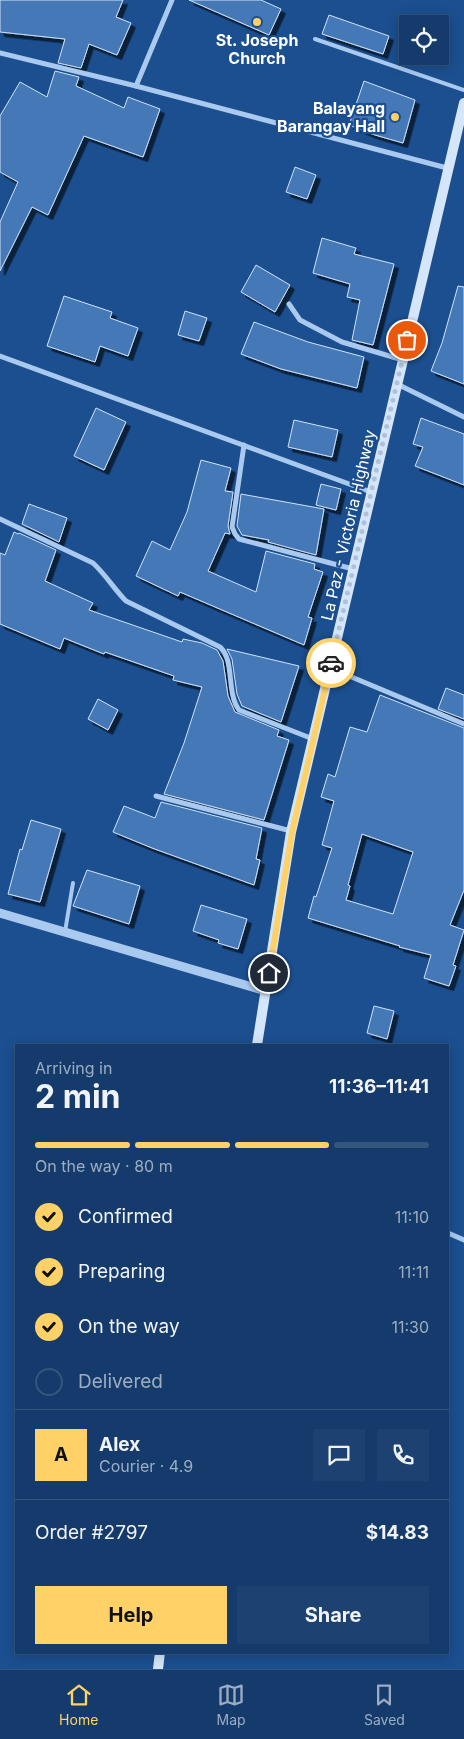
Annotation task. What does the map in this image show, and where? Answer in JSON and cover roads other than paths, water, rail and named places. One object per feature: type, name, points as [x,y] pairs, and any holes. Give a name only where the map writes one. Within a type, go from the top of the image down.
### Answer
[{"type":"main road","name":"La Paz - Victoria Highway","points":[[257,1044],[292,832],[447,168],[464,103]]},
{"type":"main road","points":[[158,1669],[160,1654]]},
{"type":"street","points":[[136,86],[172,0]]},
{"type":"street","points":[[0,53],[136,86],[447,168]]},
{"type":"street","points":[[289,304],[300,320],[342,342],[403,360]]},
{"type":"street","points":[[0,356],[371,492]]},
{"type":"street","points":[[397,384],[464,417]]},
{"type":"street","points":[[244,446],[232,527],[239,539],[353,569]]},
{"type":"street","points":[[0,519],[93,563],[105,574],[115,590],[126,601],[220,647],[226,654],[233,700],[239,710],[313,739]]},
{"type":"street","points":[[330,668],[464,724]]},
{"type":"street","points":[[156,796],[292,832]]},
{"type":"street","points":[[0,913],[266,991]]},
{"type":"street","points":[[449,1233],[464,1240]]},
{"type":"lane","points":[[314,39],[464,90]]},
{"type":"lane","points":[[65,932],[73,883]]},
{"type":"place","name":"St. Joseph Church","points":[[257,22]]},
{"type":"place","name":"Balayang Barangay Hall","points":[[395,117]]}]
